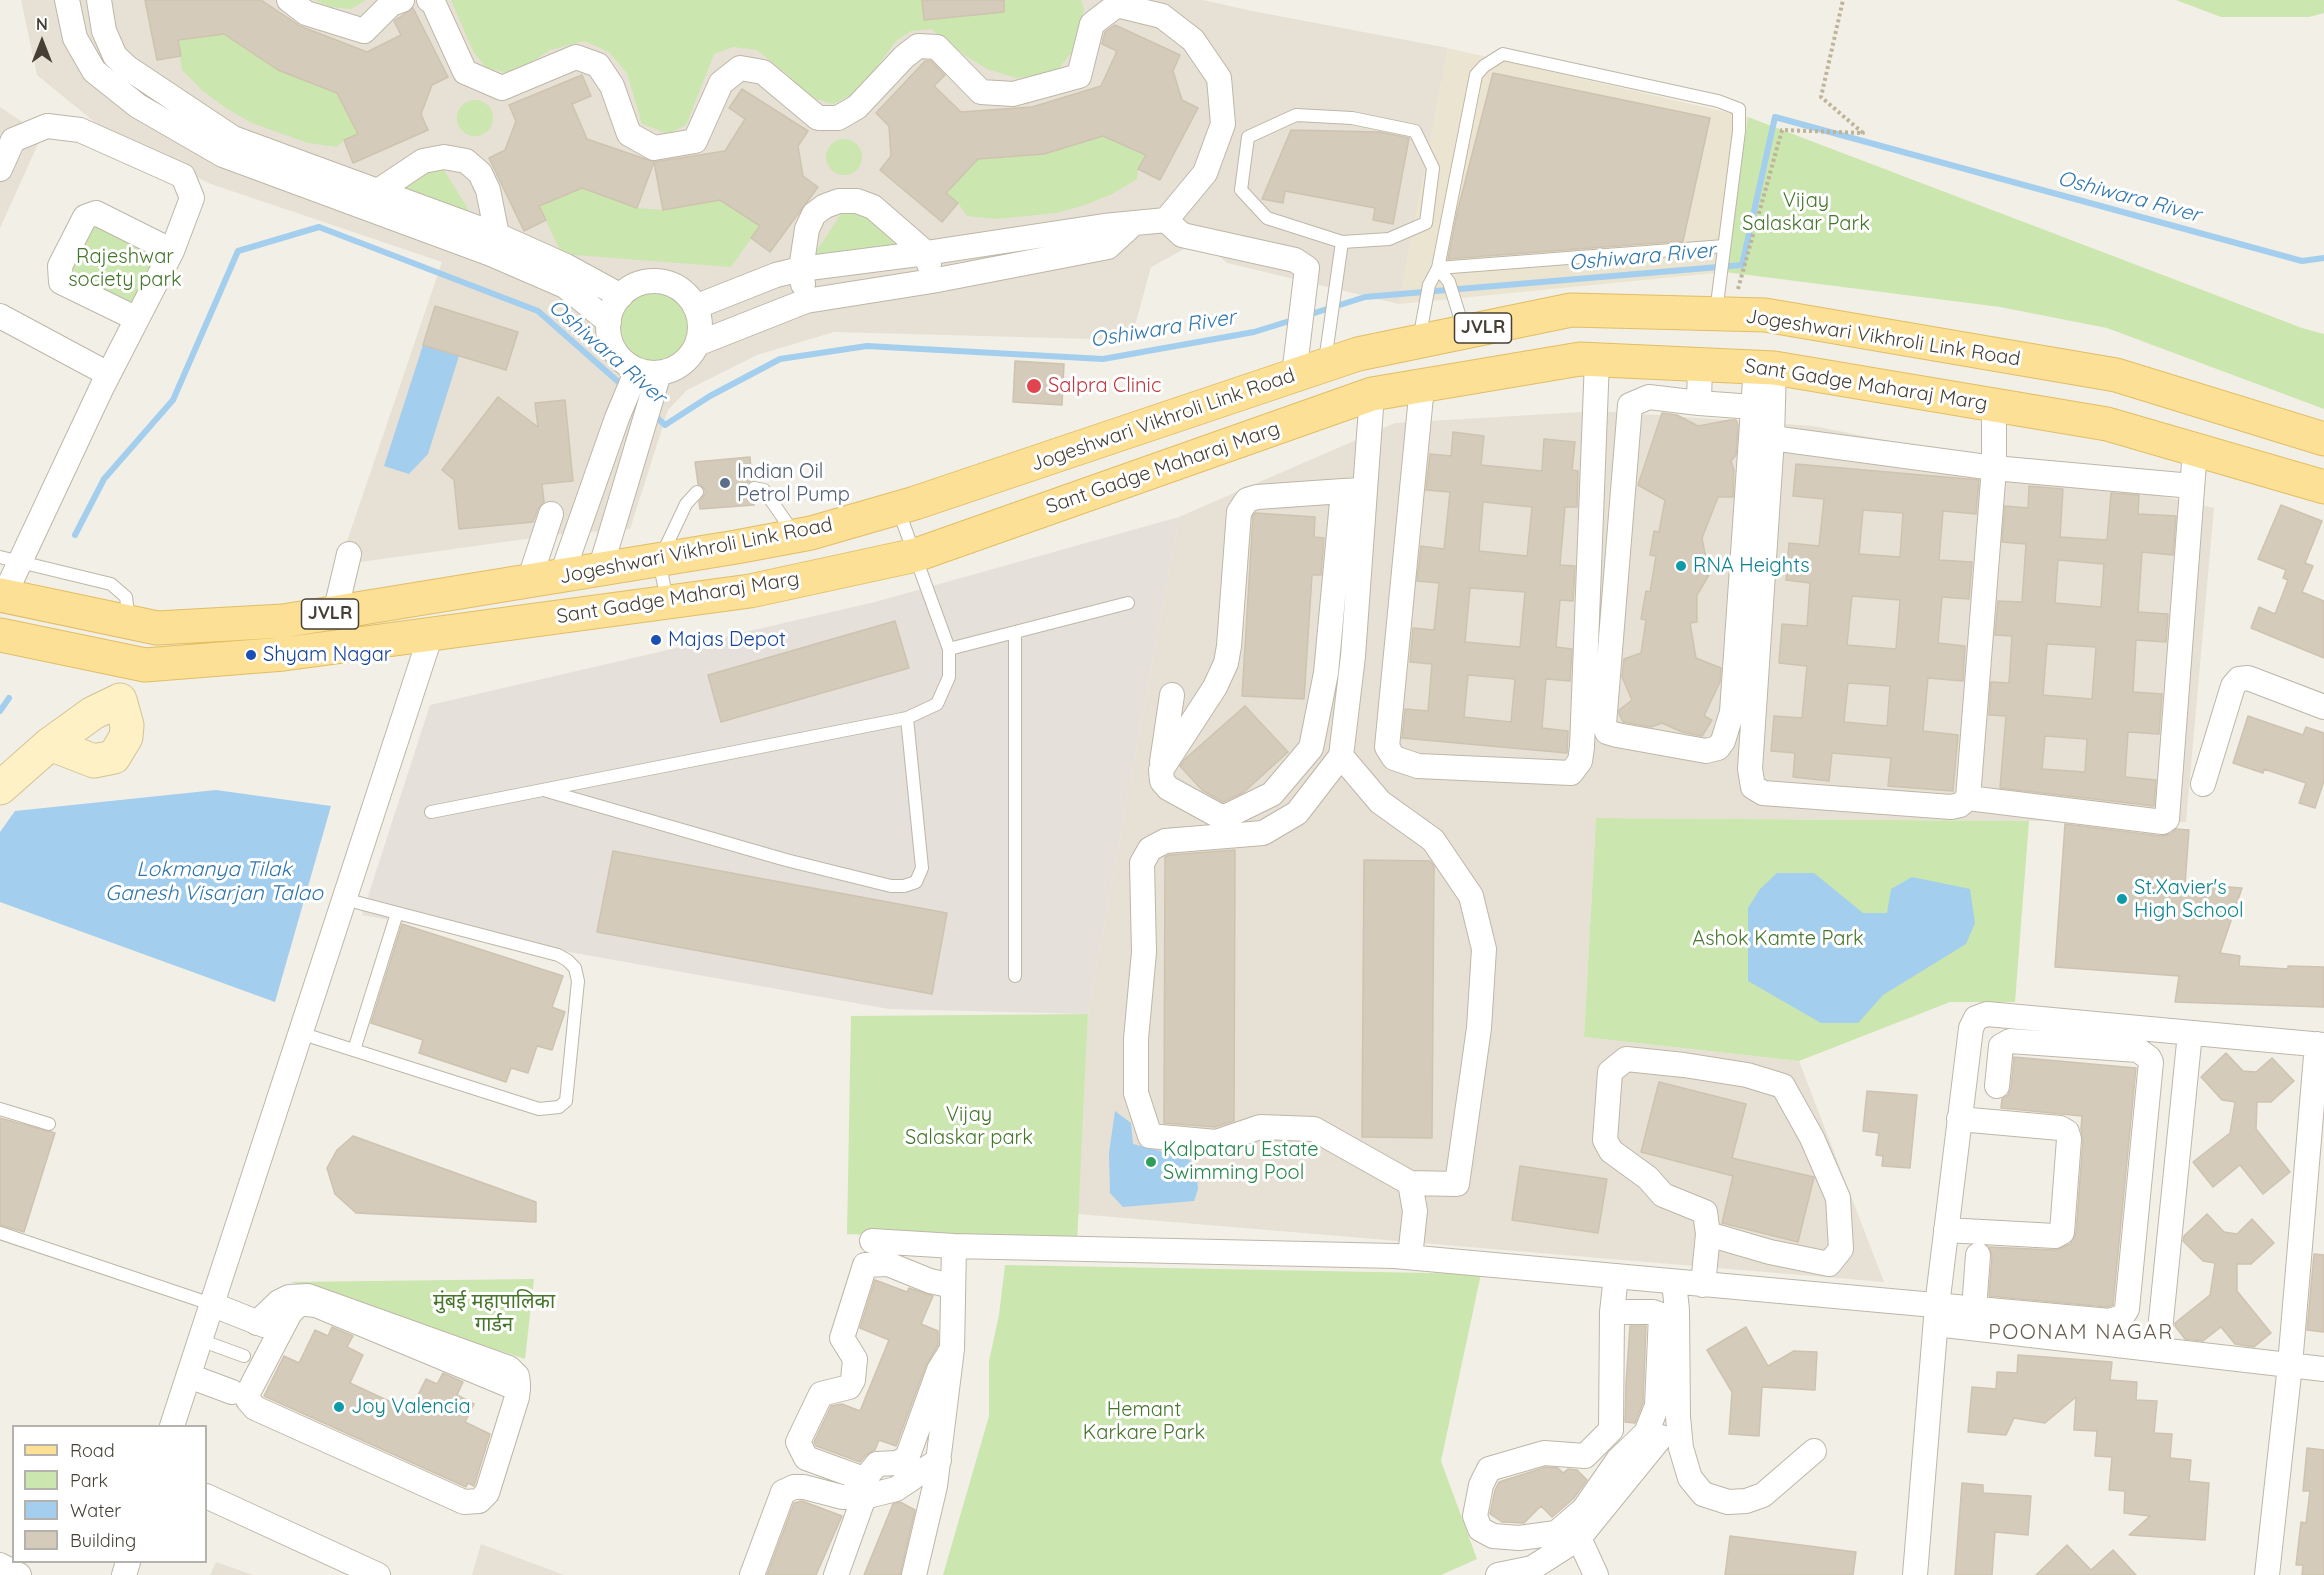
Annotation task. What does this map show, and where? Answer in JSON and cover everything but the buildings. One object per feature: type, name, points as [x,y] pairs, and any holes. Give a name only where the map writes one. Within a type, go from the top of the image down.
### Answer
[{"type":"main road","name":"Jogeshwari Vikhroli Link Road","points":[[2,596],[143,625],[283,621],[660,561],[796,536],[897,508],[1358,354],[1571,310],[1766,315],[2116,375],[2324,439]]},
{"type":"main road","name":"Sant Gadge Maharaj Marg","points":[[0,635],[145,665],[284,654],[750,591],[916,555],[1372,394],[1580,359],[1765,367],[2107,424],[2324,487]]},
{"type":"main road","points":[[0,788],[50,744],[93,713],[120,700],[145,665],[143,625]]},
{"type":"main road","points":[[50,744],[94,761],[114,757],[126,737],[127,725],[120,700]]},
{"type":"street","points":[[68,0],[75,38],[94,71],[129,99],[223,155],[374,201],[494,245],[566,266],[621,296]]},
{"type":"street","points":[[99,0],[104,31],[115,56],[128,68],[233,138],[374,201]]},
{"type":"street","points":[[290,0],[306,13],[364,31],[391,4],[402,0]]},
{"type":"street","points":[[429,0],[433,2],[465,72],[502,88],[576,57],[598,65],[612,86],[629,134],[654,148],[695,141],[722,83],[740,68],[763,72],[818,118],[838,118],[857,107],[903,57],[918,46],[937,47],[981,92],[1013,94],[1079,76],[1092,24],[1117,5],[1162,16],[1193,40],[1219,78],[1223,124],[1205,173],[1166,220],[1132,225],[1104,225],[926,253],[801,269],[776,275],[695,306]]},
{"type":"street","points":[[129,99],[143,78]]},
{"type":"street","points":[[1206,112],[1216,143]]},
{"type":"street","points":[[0,170],[13,140],[47,126],[80,130],[183,176],[192,198],[172,251],[10,559],[2,596]]},
{"type":"street","points":[[374,201],[423,161],[444,156],[466,161],[480,173],[488,190],[494,245]]},
{"type":"street","points":[[806,301],[801,269],[807,229],[814,214],[825,206],[839,201],[857,201],[873,207],[926,253],[932,281]]},
{"type":"street","points":[[137,319],[61,282],[60,266],[80,226],[85,217],[96,213],[172,251]]},
{"type":"street","points":[[1166,220],[1182,235],[1300,262],[1307,268],[1301,317],[1309,370]]},
{"type":"street","points":[[697,344],[806,301],[932,281],[1108,247],[1132,225]]},
{"type":"street","points":[[494,245],[565,286],[609,322]]},
{"type":"street","points":[[561,577],[623,405],[646,385],[686,361],[697,344],[700,335],[700,320],[695,306],[687,295],[675,286],[661,282],[646,282],[632,287],[612,308],[609,322],[609,335],[613,348],[646,385]]},
{"type":"street","points":[[0,316],[108,375]]},
{"type":"street","points":[[1422,386],[1387,747],[1394,758],[1418,766],[1571,773],[1580,761],[1582,747],[1597,360]]},
{"type":"street","points":[[1699,403],[1700,364]]},
{"type":"street","points":[[1753,407],[1649,397],[1630,405],[1604,724],[1607,732],[1706,751],[1718,748],[1723,741],[1732,712],[1753,407],[1765,367]]},
{"type":"street","points":[[1765,367],[1772,438],[1750,769],[1753,788],[1762,793],[1951,807],[1960,805],[1968,798],[1994,468],[1995,405]]},
{"type":"street","points":[[600,570],[646,385]]},
{"type":"street","points":[[1172,695],[1161,770],[1162,781],[1168,788],[1211,813],[1227,816],[1272,794],[1311,748],[1326,674],[1354,491],[1372,394]]},
{"type":"street","points":[[1772,438],[1994,468],[2192,486]]},
{"type":"street","points":[[1968,798],[2163,822],[2167,819],[2195,450]]},
{"type":"street","points":[[1341,756],[1380,802],[1433,840],[1471,896],[1484,949],[1479,1028],[1457,1184],[1410,1183],[1314,1129],[1260,1127],[1216,1142],[1150,1136],[1136,1093],[1136,1039],[1144,952],[1142,863],[1150,849],[1166,841],[1263,833],[1297,813],[1341,756],[1353,656],[1354,491]]},
{"type":"street","points":[[1161,770],[1215,687],[1226,663],[1238,518],[1242,506],[1247,500],[1257,497],[1354,491]]},
{"type":"street","points":[[529,582],[550,514]]},
{"type":"street","points":[[335,613],[349,554]]},
{"type":"street","points":[[172,1425],[431,634]]},
{"type":"street","points":[[2203,784],[2233,686],[2239,679],[2248,678],[2324,707]]},
{"type":"street","points":[[1915,1575],[1937,1315],[1959,1119],[1971,1028],[1976,1018],[1987,1014],[2320,1045],[2290,1365],[2267,1575]]},
{"type":"street","points":[[2158,1350],[2190,1033]]},
{"type":"street","points":[[1937,1315],[1974,1309],[2110,1321],[2122,1317],[2127,1309],[2151,1062],[2146,1054],[2138,1050],[2010,1041],[2001,1046],[1997,1086]]},
{"type":"street","points":[[1703,1284],[1708,1234],[1705,1212],[1663,1195],[1648,1178],[1611,1151],[1605,1140],[1610,1072],[1626,1059],[1747,1075],[1783,1086],[1812,1138],[1838,1198],[1840,1249],[1829,1264],[1770,1252],[1708,1234]]},
{"type":"street","points":[[1946,1230],[2055,1236],[2062,1232],[2069,1139],[2067,1132],[2060,1128],[1959,1119]]},
{"type":"street","points":[[1410,1183],[1415,1211],[1410,1257]]},
{"type":"street","points":[[872,1241],[954,1246],[1410,1257],[1703,1284],[1937,1315],[2158,1350],[2324,1369]]},
{"type":"street","points":[[914,1575],[936,1486],[952,1349],[954,1246]]},
{"type":"street","points":[[1974,1309],[1978,1255]]},
{"type":"street","points":[[952,1349],[939,1370],[907,1458],[897,1463],[877,1464],[868,1475],[861,1478],[806,1458],[798,1442],[821,1394],[849,1387],[853,1380],[855,1359],[842,1338],[865,1265],[888,1264],[930,1281],[953,1286]]},
{"type":"street","points":[[1612,1312],[1653,1312],[1661,1315],[1657,1406],[1646,1434],[1618,1460],[1584,1509],[1556,1533],[1519,1538],[1493,1536],[1480,1529],[1475,1516],[1481,1485],[1489,1469],[1544,1453],[1585,1456],[1611,1430],[1612,1312],[1616,1276]]},
{"type":"street","points":[[1674,1282],[1677,1310],[1678,1417],[1681,1448],[1690,1478],[1704,1494],[1728,1502],[1746,1501],[1763,1495],[1814,1451]]},
{"type":"street","points":[[211,1304],[261,1324],[279,1302],[289,1297],[308,1296],[509,1368],[517,1376],[518,1389],[517,1397],[487,1493],[479,1501],[464,1502],[255,1408],[251,1405],[248,1393],[290,1313],[299,1304],[316,1305],[518,1389]]},
{"type":"street","points":[[189,1376],[232,1392]]},
{"type":"street","points":[[1498,1575],[1532,1568],[1579,1538],[1678,1417]]},
{"type":"street","points":[[752,1575],[783,1492],[794,1487],[804,1487],[842,1497],[864,1497],[896,1489],[939,1460]]},
{"type":"street","points":[[207,1496],[378,1575]]},
{"type":"street","points":[[836,1575],[864,1497]]},
{"type":"street","points":[[1579,1538],[1596,1575]]},
{"type":"street","points":[[0,1565],[20,1575]]},
{"type":"lane","points":[[1418,341],[1428,293],[1438,268],[1476,75],[1484,66],[1503,54],[1718,100],[1739,109],[1739,131],[1721,265],[1723,314]]},
{"type":"lane","points":[[1296,115],[1352,118],[1415,131],[1433,168],[1426,224],[1389,238],[1342,242],[1267,218],[1240,190],[1248,137],[1296,115]]},
{"type":"lane","points":[[1309,370],[1342,242]]},
{"type":"lane","points":[[1438,268],[1724,246]]},
{"type":"lane","points":[[1438,268],[1451,290],[1465,332]]},
{"type":"lane","points":[[754,488],[764,490],[796,536]]},
{"type":"lane","points":[[667,601],[660,561],[686,504],[697,492]]},
{"type":"lane","points":[[431,812],[908,718],[937,704],[949,676],[949,649],[897,508]]},
{"type":"lane","points":[[10,559],[111,584],[126,597],[143,625]]},
{"type":"lane","points":[[949,649],[1128,603]]},
{"type":"lane","points":[[1015,632],[1015,976]]},
{"type":"lane","points":[[543,790],[786,860],[891,886],[904,886],[916,882],[922,868],[908,718]]},
{"type":"lane","points":[[300,1033],[539,1109],[559,1107],[566,1101],[578,981],[575,968],[558,955],[344,899]]},
{"type":"lane","points":[[354,1050],[396,913]]},
{"type":"lane","points":[[0,1109],[49,1124]]},
{"type":"lane","points":[[0,1233],[211,1304]]},
{"type":"lane","points":[[200,1340],[244,1356]]},
{"type":"path","points":[[1723,314],[1782,130],[1863,133],[1821,98],[1843,0]]},
{"type":"shaded area","points":[[21,0],[1203,0],[1448,48],[1399,304],[1227,263],[1201,240],[1151,267],[1131,340],[834,332],[757,355],[687,390],[668,410],[630,529],[561,534],[339,565],[442,262],[211,184],[114,138],[37,75]]},
{"type":"shaded area","points":[[1448,48],[1748,117],[1725,272],[1399,304]]},
{"type":"shaded area","points":[[0,107],[42,135],[0,228]]},
{"type":"shaded area","points":[[1600,411],[1813,426],[2109,484],[2214,508],[2186,822],[1596,818],[1584,1037],[1799,1061],[1884,1282],[1078,1214],[1088,1014],[1179,517],[1395,423]]},
{"type":"shaded area","points":[[1179,517],[1088,1014],[889,1009],[362,915],[430,705],[875,602]]},
{"type":"shaded area","points":[[481,1544],[564,1575],[472,1575]]},
{"type":"shaded area","points":[[216,1562],[253,1575],[210,1575]]},
{"type":"green space","points":[[315,0],[366,0],[351,9],[330,7]]},
{"type":"green space","points":[[451,0],[1081,0],[1084,9],[1077,46],[1055,73],[1016,78],[987,69],[931,29],[911,31],[896,41],[859,91],[833,104],[806,96],[788,75],[757,50],[733,47],[714,54],[686,125],[668,134],[642,124],[627,73],[609,52],[584,41],[550,50],[513,74],[486,68],[473,51]]},
{"type":"green space","points":[[2176,0],[2324,0],[2324,13],[2309,17],[2221,17]]},
{"type":"green space","points":[[224,34],[337,93],[358,134],[344,140],[337,147],[308,143],[252,123],[203,91],[182,70],[178,40]]},
{"type":"green space","points":[[475,100],[488,105],[493,118],[488,131],[475,136],[462,131],[457,118],[462,105]]},
{"type":"green space","name":"Vijay Salaskar Park","points":[[1748,117],[2302,328],[2324,334],[2324,409],[2107,328],[2000,307],[1725,272]]},
{"type":"green space","points":[[1103,136],[1146,155],[1138,169],[1137,179],[1112,194],[1085,205],[1056,213],[997,219],[967,216],[958,203],[946,193],[978,159],[1047,153]]},
{"type":"green space","points":[[844,139],[857,144],[862,157],[857,170],[844,175],[831,170],[826,157],[831,144]]},
{"type":"green space","points":[[439,162],[468,209],[469,220],[392,193]]},
{"type":"green space","points":[[582,188],[637,208],[663,210],[720,200],[760,226],[731,267],[562,254],[539,206]]},
{"type":"green space","points":[[856,209],[904,244],[811,259],[841,214],[847,210]]},
{"type":"green space","name":"Rajeshwar society park","points":[[90,223],[167,251],[136,311],[68,267]]},
{"type":"green space","points":[[656,292],[669,295],[681,302],[688,314],[691,327],[688,340],[681,352],[669,359],[656,362],[643,359],[631,352],[624,340],[621,327],[624,314],[631,302],[643,295]]},
{"type":"green space","name":"Ashok Kamte Park","points":[[1596,818],[2029,821],[2015,1002],[1950,1002],[1799,1061],[1584,1037]]},
{"type":"green space","name":"Vijay Salaskar park","points":[[1088,1014],[1077,1244],[847,1234],[851,1016]]},
{"type":"green space","name":"Hemant Karkare Park","points":[[1005,1265],[1481,1274],[1441,1461],[1477,1559],[1441,1575],[943,1575],[989,1416],[989,1361],[999,1315]]},
{"type":"green space","name":"मुंबई महापालिका गार्डन","points":[[534,1279],[525,1359],[291,1282]]},
{"type":"water","points":[[423,345],[459,356],[428,454],[409,474],[384,466]]},
{"type":"water","name":"Lokmanya Tilak Ganesh Visarjan Talao","points":[[216,790],[331,806],[275,1002],[0,902],[0,832],[15,811]]},
{"type":"water","points":[[1777,873],[1814,873],[1863,913],[1887,913],[1891,889],[1912,877],[1970,889],[1975,923],[1966,944],[1883,995],[1858,1023],[1821,1023],[1748,981],[1748,908],[1760,889]]},
{"type":"water","name":"Kalpataru Estate Swimming Pool","points":[[1115,1111],[1131,1123],[1133,1144],[1187,1158],[1196,1166],[1198,1189],[1194,1201],[1123,1207],[1110,1193],[1109,1153]]},
{"type":"waterway","name":"Oshiwara River","points":[[1308,315],[1365,297],[1742,265],[1775,117],[2302,261],[2324,258]]},
{"type":"waterway","name":"Oshiwara River","points":[[75,535],[104,479],[173,400],[238,251],[319,227],[538,311],[623,386]]},
{"type":"waterway","name":"Oshiwara River","points":[[653,414],[665,425],[710,396],[780,359],[867,346],[1103,359],[1254,332],[1296,319]]},
{"type":"waterway","name":"Oshiwara River","points":[[0,711],[9,698]]},
{"type":"place","name":"Salpra Clinic","points":[[1034,386]]},
{"type":"place","name":"Indian Oil Petrol Pump","points":[[725,483]]},
{"type":"place","name":"RNA Heights","points":[[1681,566]]},
{"type":"place","name":"Majas Depot","points":[[656,640]]},
{"type":"place","name":"Shyam Nagar","points":[[251,655]]},
{"type":"place","name":"St.Xavier's High School","points":[[2122,899]]},
{"type":"place","name":"Kalpataru Estate Swimming Pool","points":[[1151,1162]]},
{"type":"place","name":"Joy Valencia","points":[[339,1407]]},
{"type":"district","name":"POONAM NAGAR","points":[[2081,1333]]}]
